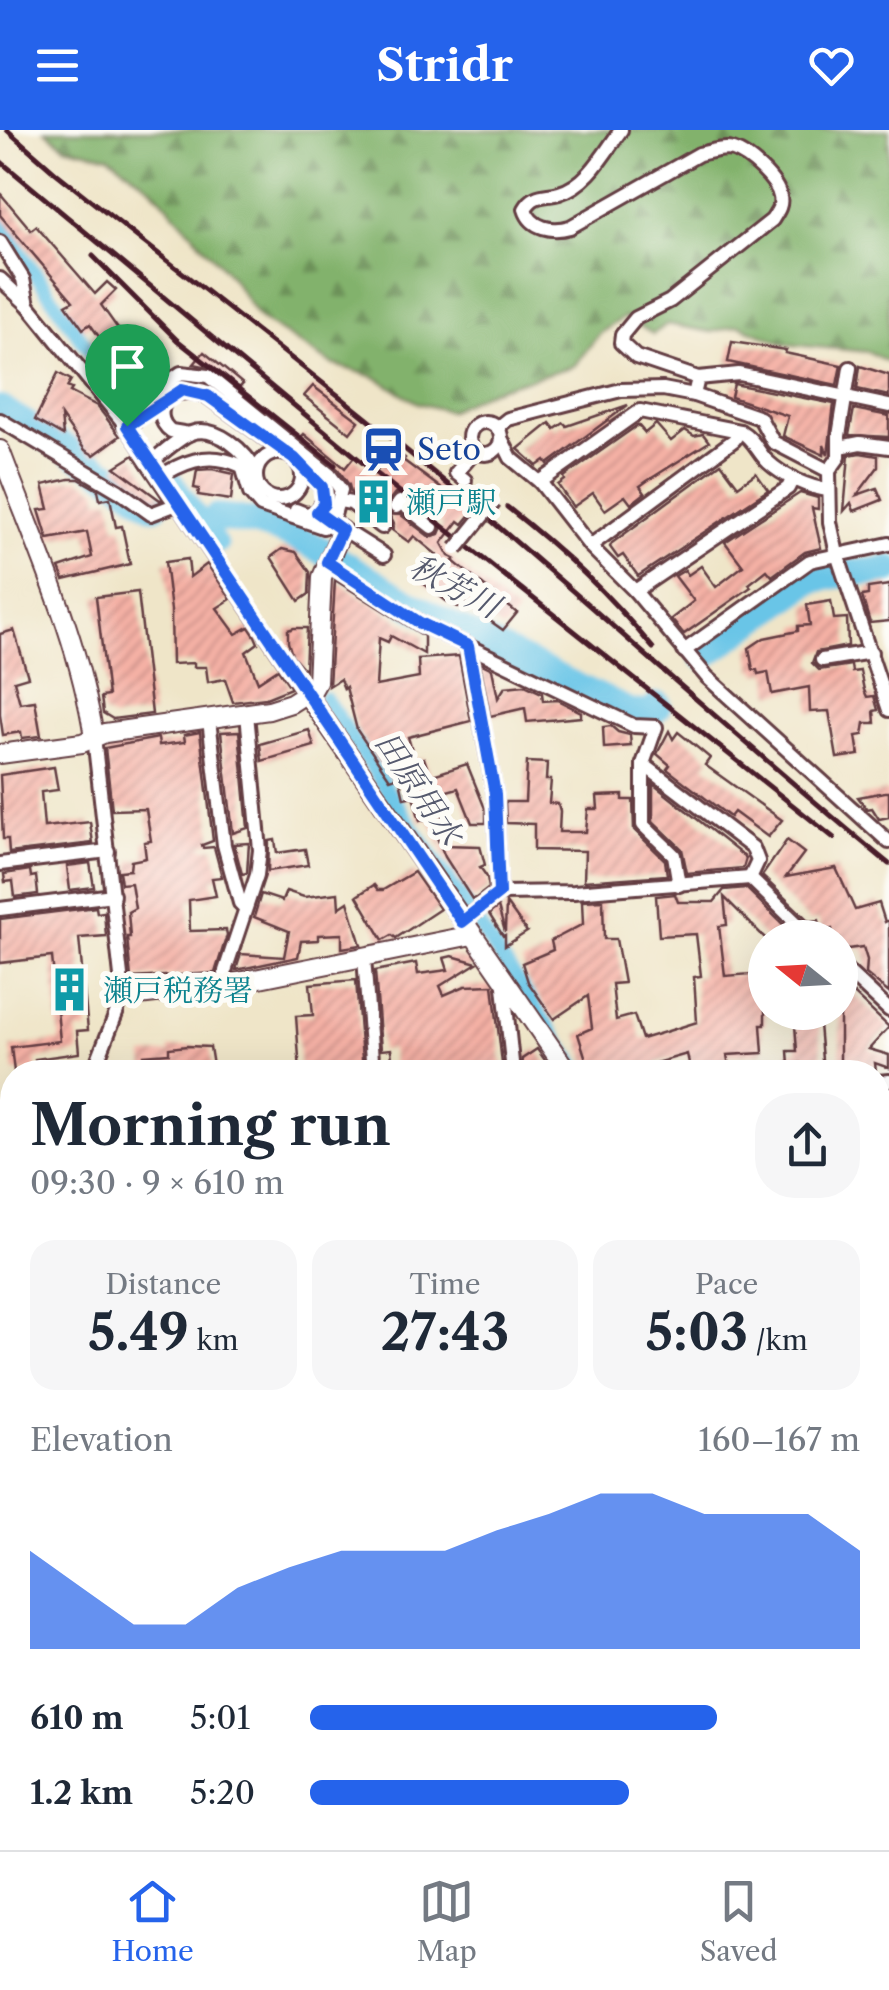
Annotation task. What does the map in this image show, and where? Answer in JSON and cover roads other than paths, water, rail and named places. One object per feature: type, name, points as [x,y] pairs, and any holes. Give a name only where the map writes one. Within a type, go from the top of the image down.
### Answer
[{"type":"street","points":[[621,130],[588,174],[560,193],[529,202],[528,218],[542,228],[570,227],[699,154],[716,150],[733,150],[750,161],[772,181],[780,195],[780,206],[772,220],[670,300],[636,318],[622,335],[621,343],[636,356],[698,378],[739,374],[889,406]]},
{"type":"street","points":[[0,242],[23,279],[28,305]]},
{"type":"street","points":[[0,279],[28,305],[127,426],[560,1060]]},
{"type":"street","points":[[850,368],[839,458],[829,471],[830,522],[889,710]]},
{"type":"street","points":[[0,754],[247,714],[291,702],[313,689],[320,672],[322,577],[341,490],[330,474],[208,376],[181,373],[135,405]]},
{"type":"street","points":[[694,394],[698,378]]},
{"type":"street","points":[[490,454],[508,419],[621,390],[663,389],[694,394],[760,418],[773,442],[829,471]]},
{"type":"street","points":[[127,426],[168,396],[182,390],[208,396],[299,464],[325,492],[324,504],[317,512],[300,513],[263,493],[252,462],[226,439],[202,431],[171,432],[162,422],[161,408],[168,396]]},
{"type":"street","points":[[540,482],[640,411],[740,431],[752,438],[770,463],[793,478],[829,490]]},
{"type":"street","points":[[0,420],[104,481],[151,514],[177,504]]},
{"type":"street","points":[[511,458],[475,451],[469,441],[474,426],[484,422],[500,434],[511,458],[540,482],[590,546],[635,591],[707,677],[889,842]]},
{"type":"street","points":[[590,546],[734,440],[740,431]]},
{"type":"street","points":[[151,462],[189,434]]},
{"type":"street","points":[[840,448],[860,444],[889,447]]},
{"type":"street","points":[[0,450],[68,634],[94,737],[121,997],[97,1060]]},
{"type":"street","points":[[465,480],[456,473],[475,451]]},
{"type":"street","points":[[256,473],[267,456],[287,454]]},
{"type":"street","points":[[166,473],[192,458],[232,462],[242,466],[250,493],[260,506],[333,529],[384,556]]},
{"type":"street","points":[[276,500],[290,497],[300,486],[299,464]]},
{"type":"street","points":[[635,591],[788,488],[793,478]]},
{"type":"street","points":[[340,501],[351,503],[382,527],[384,524]]},
{"type":"street","points":[[396,508],[400,502],[432,528]]},
{"type":"street","points":[[456,549],[494,502]]},
{"type":"street","points":[[317,512],[333,529]]},
{"type":"street","points":[[684,651],[810,561],[839,558],[889,544]]},
{"type":"street","points":[[327,562],[420,623],[634,726],[656,728],[643,764],[644,825],[674,855],[678,885]]},
{"type":"street","points":[[121,997],[225,985],[364,958],[467,928],[499,893],[495,794],[468,646]]},
{"type":"street","points":[[822,660],[870,652]]},
{"type":"street","points":[[225,985],[224,971],[257,875],[260,850],[247,714]]},
{"type":"street","points":[[210,720],[224,845],[240,903],[245,908]]},
{"type":"street","points":[[643,764],[753,848],[758,861],[750,878]]},
{"type":"street","points":[[0,864],[108,850]]},
{"type":"street","points":[[499,893],[750,878],[793,920]]},
{"type":"street","points":[[0,909],[113,896]]},
{"type":"street","points":[[364,958],[372,1060]]},
{"type":"street","points":[[503,977],[511,1060]]},
{"type":"street","points":[[858,981],[889,1010]]},
{"type":"waterway","name":"田原用水","points":[[0,224],[121,395]]},
{"type":"waterway","name":"秋芳川","points":[[0,409],[154,506]]},
{"type":"waterway","name":"田原用水","points":[[173,476],[221,545]]},
{"type":"waterway","name":"秋芳川","points":[[217,517],[248,521],[301,540],[423,611],[629,712],[649,715],[658,706]]},
{"type":"waterway","name":"秋芳川","points":[[703,656],[809,581],[889,569]]},
{"type":"waterway","name":"田原用水","points":[[325,699],[468,909]]},
{"type":"waterway","name":"田原用水","points":[[477,923],[571,1060]]},
{"type":"railway","points":[[7,130],[440,478],[889,864]]},
{"type":"railway","points":[[0,161],[367,466],[834,838]]},
{"type":"railway","points":[[93,256],[177,340],[335,465]]},
{"type":"railway","points":[[507,507],[584,573],[653,648]]},
{"type":"place","name":"Seto","points":[[384,449]]},
{"type":"place","name":"瀬戸駅","points":[[373,502]]},
{"type":"place","name":"瀬戸税務署","points":[[70,990]]}]
